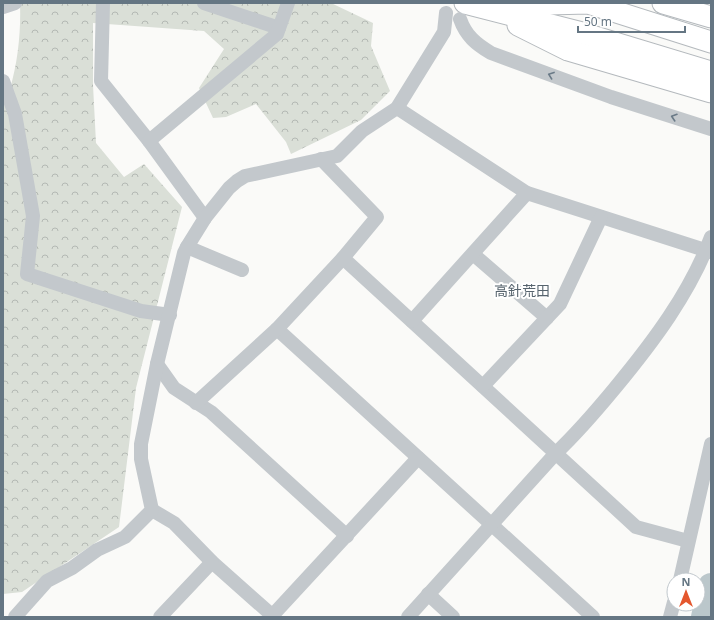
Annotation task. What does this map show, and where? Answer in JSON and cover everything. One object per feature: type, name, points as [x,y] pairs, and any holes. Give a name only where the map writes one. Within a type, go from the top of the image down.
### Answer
[{"type":"highway","points":[[467,13],[588,3],[711,42]]},
{"type":"highway","points":[[663,3],[711,18]]},
{"type":"highway","points":[[467,13],[584,12],[711,51]]},
{"type":"highway","points":[[467,13],[588,22],[711,61]]},
{"type":"highway","points":[[467,13],[582,33],[711,72]]},
{"type":"highway","points":[[467,13],[578,41],[711,83]]},
{"type":"highway","points":[[467,13],[568,50],[711,92]]},
{"type":"street","points":[[3,7],[15,3]]},
{"type":"street","points":[[103,3],[101,81],[149,141],[205,218]]},
{"type":"street","points":[[204,3],[279,28]]},
{"type":"street","points":[[149,141],[277,34],[288,3]]},
{"type":"street","points":[[444,32],[446,13]]},
{"type":"street","points":[[418,458],[272,616],[212,562],[174,523],[152,510],[141,459],[141,444],[157,364],[184,253],[205,218],[229,188],[245,176],[337,156],[362,131],[397,108],[444,32],[467,13],[475,43],[491,53],[611,97],[711,129]]},
{"type":"street","points":[[3,81],[15,114],[33,216],[27,274],[141,311],[170,315]]},
{"type":"street","points":[[397,108],[527,193],[708,251]]},
{"type":"street","points":[[196,403],[277,329],[343,258],[378,217],[321,159]]},
{"type":"street","points":[[412,321],[527,193]]},
{"type":"street","points":[[483,386],[560,304],[601,217]]},
{"type":"street","points":[[408,617],[556,453],[581,429],[646,351],[676,305],[708,251],[711,237]]},
{"type":"street","points":[[187,247],[242,270]]},
{"type":"street","points":[[473,254],[547,318]]},
{"type":"street","points":[[343,258],[636,527],[688,541]]},
{"type":"street","points":[[277,329],[593,617]]},
{"type":"street","points":[[157,364],[174,388],[211,412],[347,536]]},
{"type":"street","points":[[682,572],[711,444]]},
{"type":"street","points":[[15,617],[47,581],[72,568],[97,550],[125,538],[152,510]]},
{"type":"street","points":[[160,617],[212,562]]},
{"type":"street","points":[[428,594],[453,617]]},
{"type":"green space","points":[[20,3],[331,3],[373,23],[371,46],[390,91],[361,120],[291,154],[286,142],[256,104],[226,117],[213,118],[199,88],[224,49],[204,31],[93,23],[93,85],[96,143],[124,177],[144,164],[182,207],[136,388],[119,527],[22,592],[3,594],[3,93],[10,89],[15,68],[20,25]]},
{"type":"waterway","points":[[704,617],[711,586]]},
{"type":"district","name":"高針荒田","points":[[522,291]]}]
